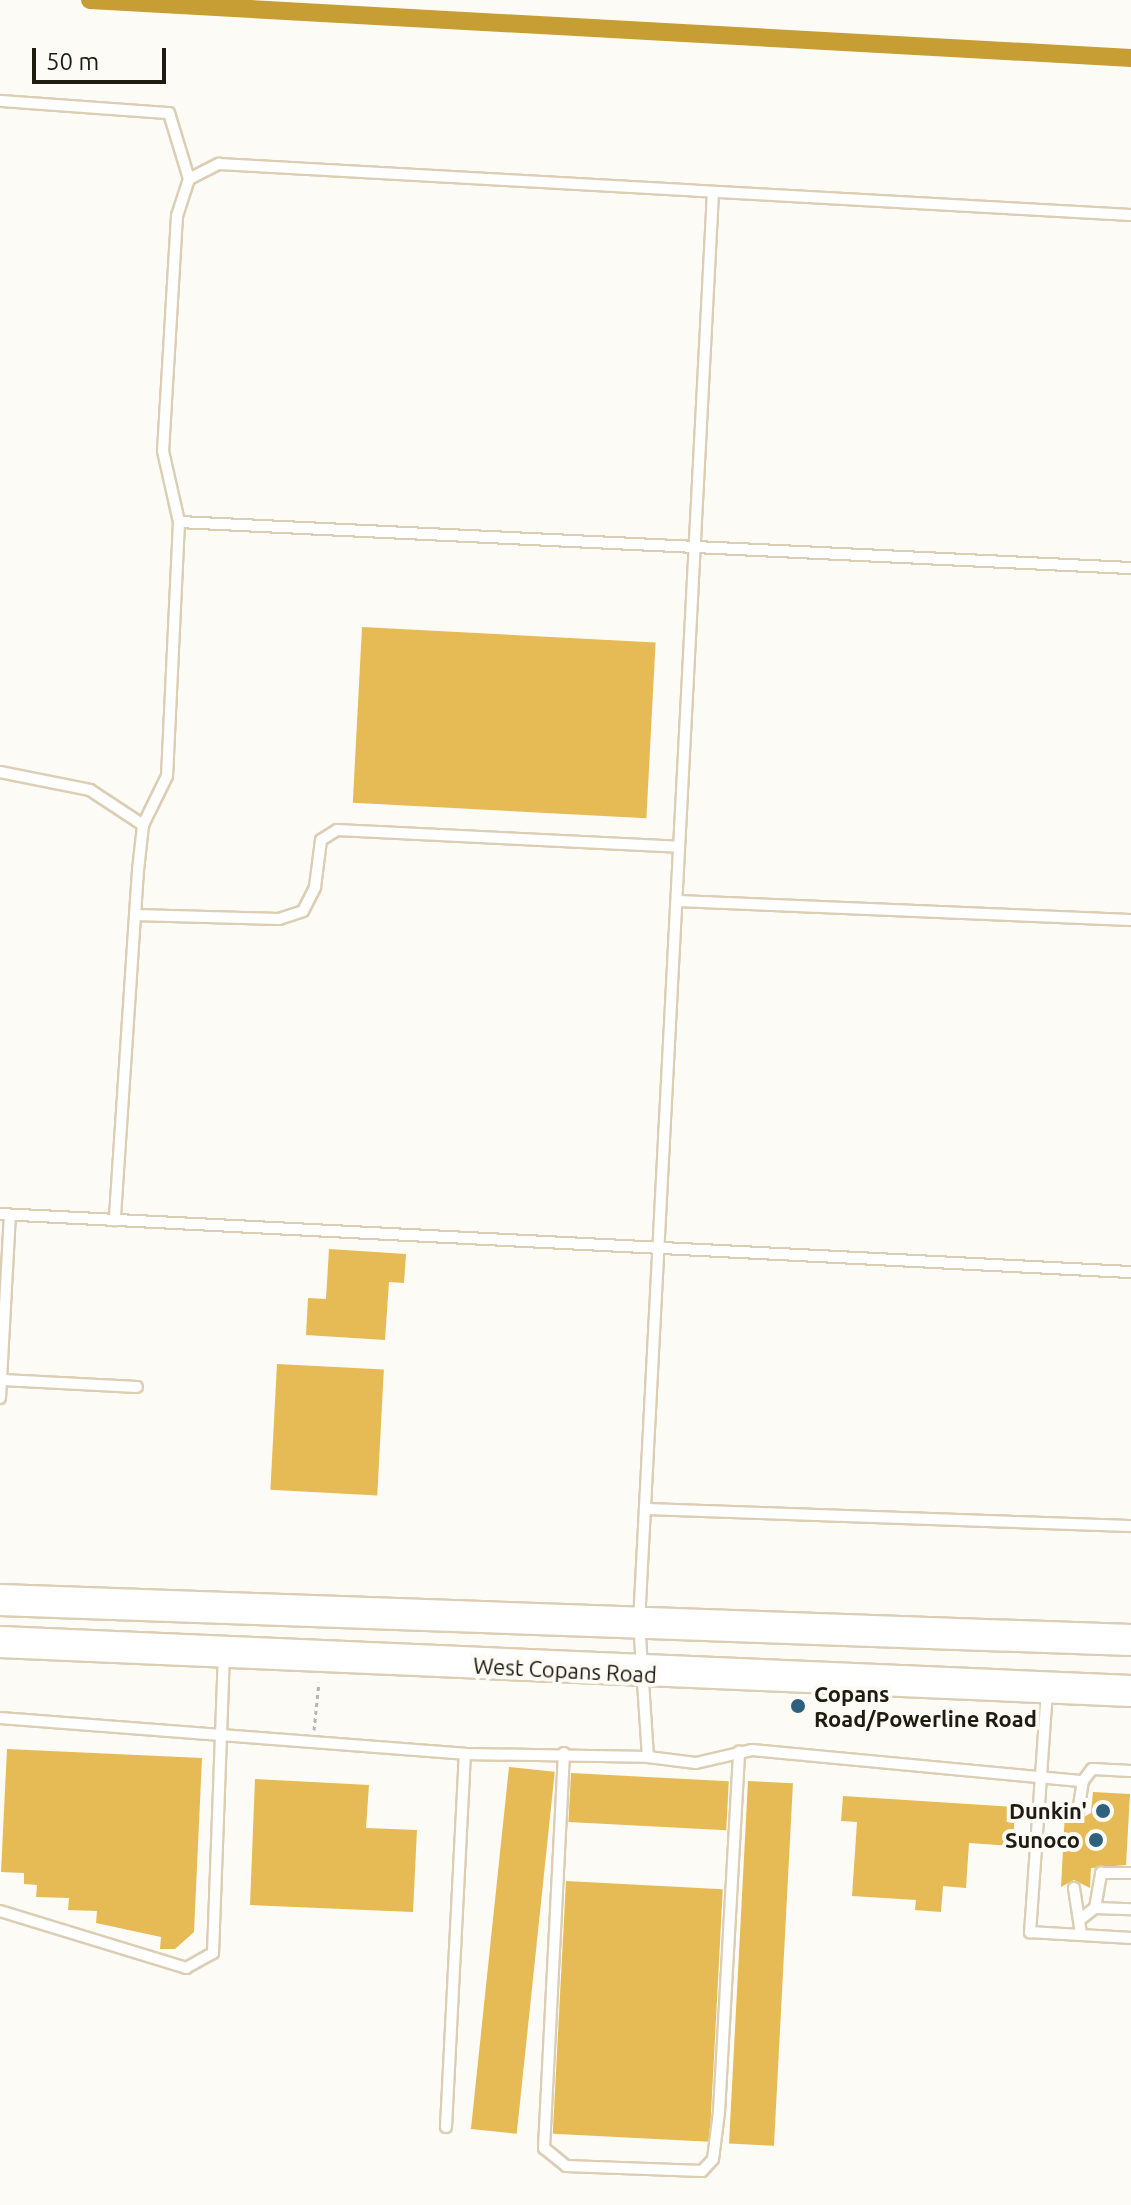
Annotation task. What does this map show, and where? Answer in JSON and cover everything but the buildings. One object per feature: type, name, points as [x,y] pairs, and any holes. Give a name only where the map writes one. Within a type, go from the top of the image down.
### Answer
[{"type":"main road","points":[[0,1600],[1131,1640]]},
{"type":"main road","name":"West Copans Road","points":[[0,1642],[645,1674],[1131,1691]]},
{"type":"lane","points":[[0,101],[169,113],[189,179],[177,216],[163,451],[179,522],[167,776],[143,825],[115,1220]]},
{"type":"lane","points":[[189,179],[219,164],[1131,215]]},
{"type":"lane","points":[[648,1757],[645,1674],[639,1623],[713,193]]},
{"type":"lane","points":[[179,522],[693,542],[1131,568]]},
{"type":"lane","points":[[0,772],[90,790],[143,825]]},
{"type":"lane","points":[[135,915],[279,919],[303,911],[315,887],[321,840],[337,830],[679,847]]},
{"type":"lane","points":[[677,901],[1131,920]]},
{"type":"lane","points":[[0,1398],[5,1214],[1131,1272]]},
{"type":"lane","points":[[1,1380],[137,1387]]},
{"type":"lane","points":[[645,1509],[1131,1526]]},
{"type":"lane","points":[[0,1911],[186,1968],[202,1964],[213,1953],[224,1653]]},
{"type":"lane","points":[[1047,1688],[1030,1932],[1131,1938]]},
{"type":"lane","points":[[0,1718],[221,1731],[465,1754],[564,1753],[696,1763],[739,1752],[1042,1775],[1083,1781]]},
{"type":"lane","points":[[564,1753],[544,2148],[566,2166],[702,2171],[713,2159],[719,2112],[739,1752]]},
{"type":"lane","points":[[446,2127],[465,1754]]},
{"type":"lane","points":[[1078,1812],[1083,1781],[1092,1769],[1131,1771]]},
{"type":"lane","points":[[1095,1908],[1101,1873],[1131,1873]]},
{"type":"lane","points":[[1074,1888],[1082,1918],[1081,1934]]},
{"type":"lane","points":[[1082,1918],[1095,1908],[1131,1909]]},
{"type":"path","points":[[314,1732],[319,1682]]},
{"type":"waterway","points":[[90,0],[1131,58]]},
{"type":"place","name":"Copans Road/Powerline Road","points":[[798,1706]]},
{"type":"place","name":"Dunkin'","points":[[1103,1811]]},
{"type":"place","name":"Sunoco","points":[[1096,1840]]}]
